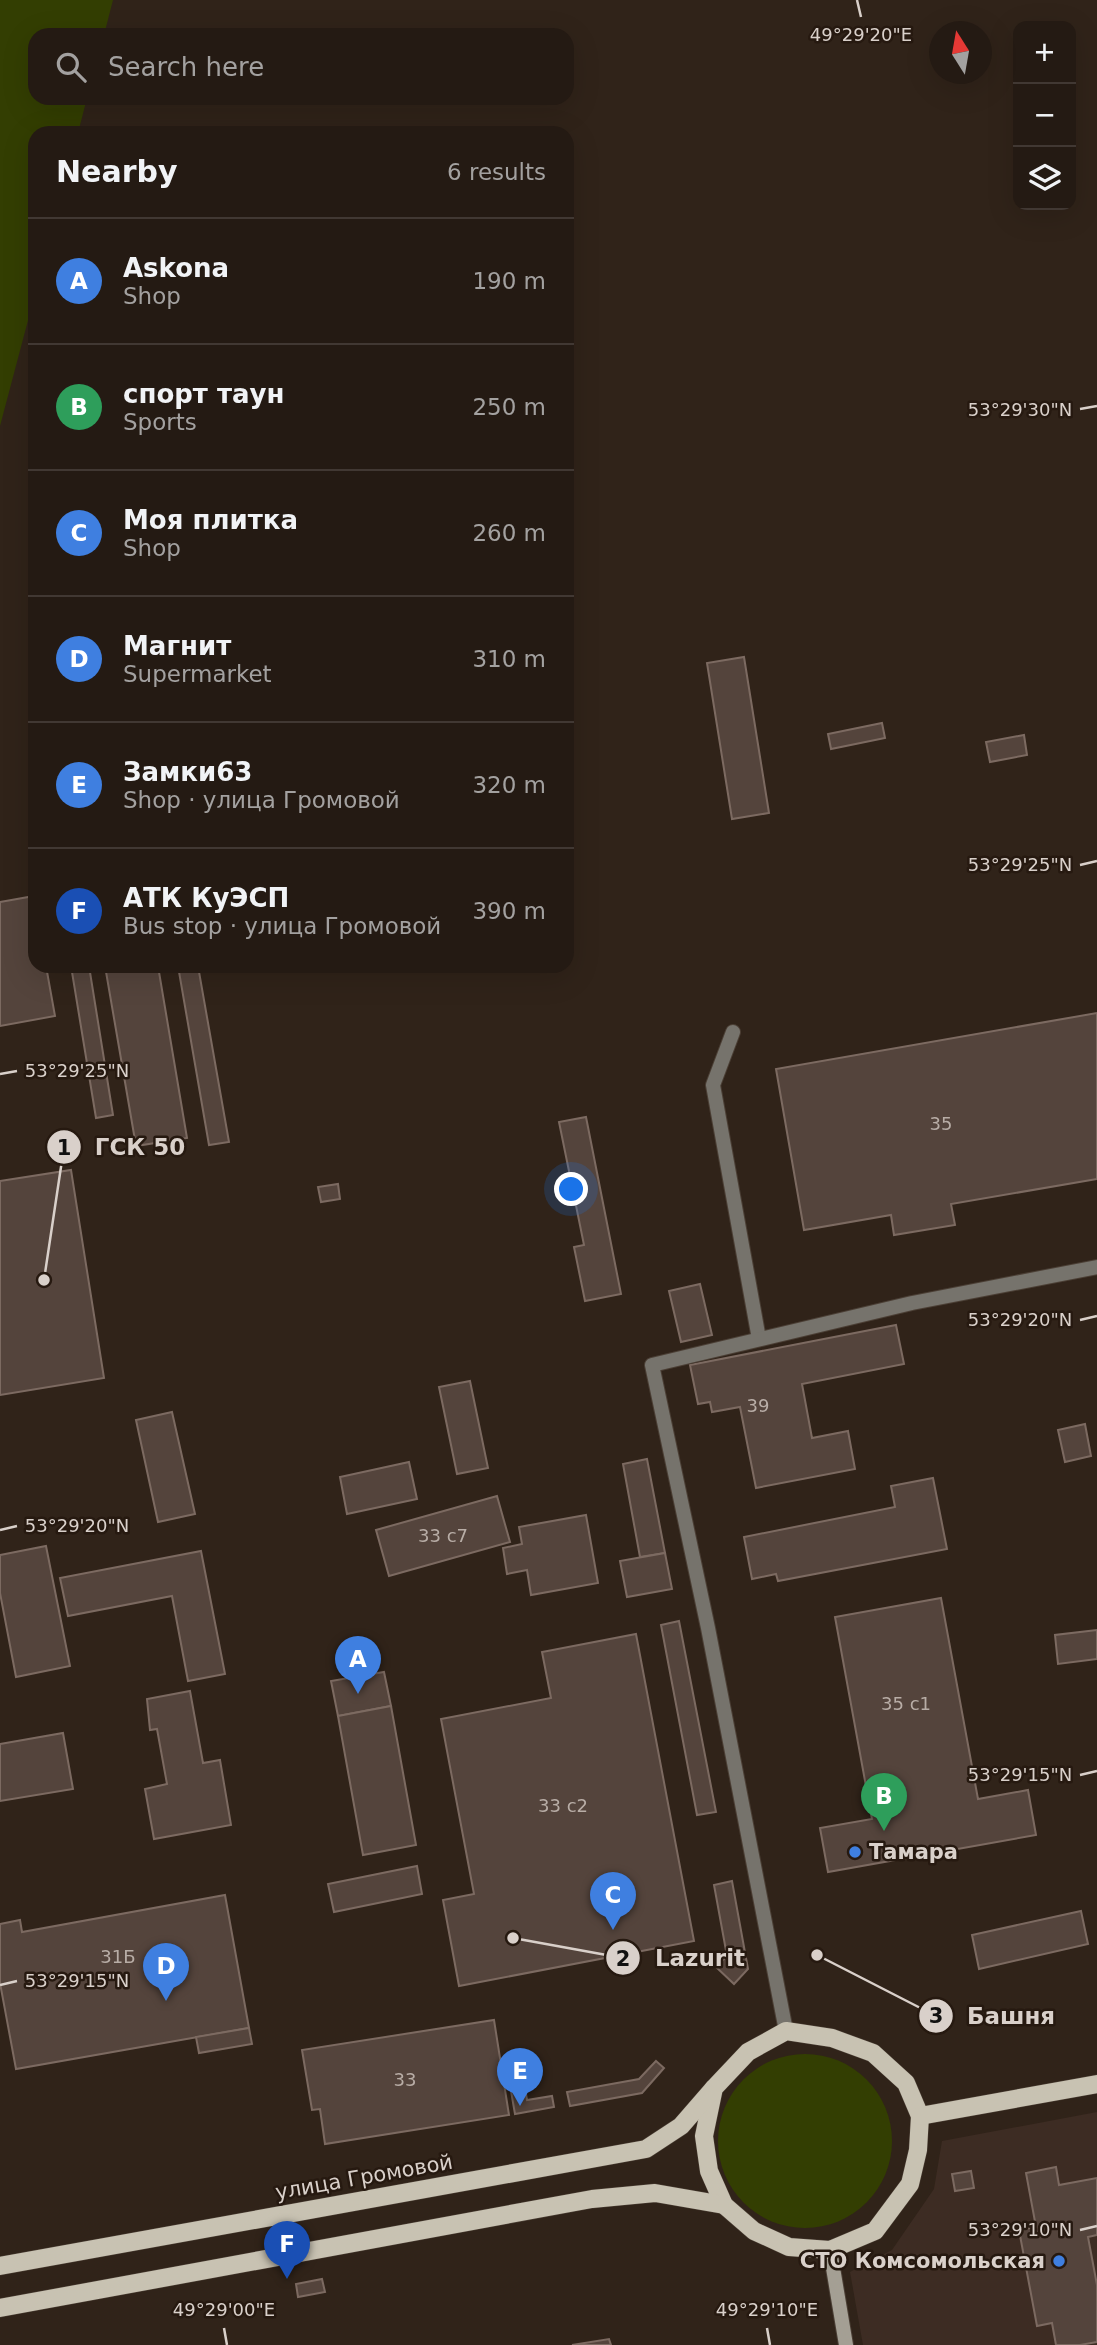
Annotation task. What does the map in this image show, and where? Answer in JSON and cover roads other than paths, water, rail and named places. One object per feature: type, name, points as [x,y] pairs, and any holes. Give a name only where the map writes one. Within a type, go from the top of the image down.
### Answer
[{"type":"main road","points":[[786,2031],[832,2038],[873,2053],[906,2083],[920,2116],[918,2150],[910,2184],[875,2231],[830,2250],[789,2247],[754,2231],[724,2205],[709,2171],[704,2136],[714,2088],[748,2052],[786,2031]]},
{"type":"main road","points":[[920,2116],[1097,2084]]},
{"type":"main road","name":"улица Громовой","points":[[0,2266],[646,2149],[681,2126],[714,2088]]},
{"type":"main road","points":[[0,2308],[592,2199],[655,2193],[724,2205]]},
{"type":"main road","points":[[830,2250],[846,2345]]},
{"type":"street","points":[[733,1032],[713,1086],[760,1339]]},
{"type":"street","points":[[786,2031],[708,1628],[652,1365],[912,1303],[1097,1267]]},
{"type":"place","name":"ГСК 50","points":[[44,1280]]},
{"type":"place","name":"Askona","points":[[358,1694]]},
{"type":"place","name":"спорт таун","points":[[884,1831]]},
{"type":"place","name":"Тамара","points":[[855,1852]]},
{"type":"place","name":"Моя плитка","points":[[613,1930]]},
{"type":"place","name":"Lazurit","points":[[513,1938]]},
{"type":"place","name":"Башня","points":[[817,1955]]},
{"type":"place","name":"Магнит","points":[[166,2001]]},
{"type":"place","name":"Замки63","points":[[520,2106]]},
{"type":"place","name":"СТО Комсомольская","points":[[1059,2261]]},
{"type":"place","name":"АТК КуЭСП","points":[[287,2279]]}]
